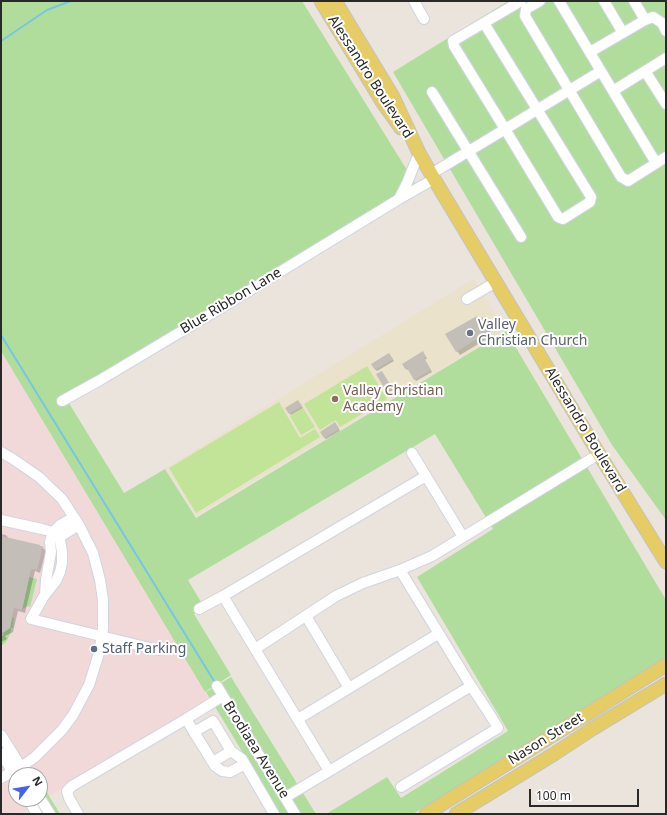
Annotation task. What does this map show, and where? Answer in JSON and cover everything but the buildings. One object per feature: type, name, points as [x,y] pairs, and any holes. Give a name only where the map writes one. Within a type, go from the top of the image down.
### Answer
[{"type":"main road","name":"Alessandro Boulevard","points":[[321,1],[383,103],[420,153]]},
{"type":"main road","name":"Alessandro Boulevard","points":[[335,1],[393,97],[433,177],[599,454],[666,562]]},
{"type":"main road","name":"Nason Street","points":[[426,814],[666,665]]},
{"type":"main road","name":"Nason Street","points":[[456,814],[666,684]]},
{"type":"street","points":[[414,1],[424,19]]},
{"type":"street","points":[[484,23],[591,197],[590,202],[563,219],[558,217],[454,46],[453,41],[521,1]]},
{"type":"street","points":[[540,1],[526,9],[524,16],[621,177],[628,181],[666,157]]},
{"type":"street","points":[[559,1],[656,163]]},
{"type":"street","points":[[604,1],[623,33]]},
{"type":"street","points":[[634,1],[645,20]]},
{"type":"street","points":[[590,52],[653,16],[662,24],[666,31]]},
{"type":"street","points":[[613,91],[666,58]]},
{"type":"street","name":"Blue Ribbon Lane","points":[[62,400],[100,380],[229,303],[433,177],[468,152],[601,71]]},
{"type":"street","points":[[645,71],[666,104]]},
{"type":"street","points":[[432,92],[521,237]]},
{"type":"street","points":[[399,198],[420,153]]},
{"type":"street","points":[[467,299],[496,282]]},
{"type":"street","points":[[1,452],[13,458],[39,477],[62,500],[77,521],[93,553],[100,580],[103,600],[102,636],[90,685],[73,715],[62,730],[25,767]]},
{"type":"street","points":[[412,452],[463,537]]},
{"type":"street","points":[[255,649],[336,596],[363,583],[400,570],[432,556],[599,454]]},
{"type":"street","points":[[199,608],[223,596],[426,476]]},
{"type":"street","points":[[1,520],[57,534]]},
{"type":"street","points":[[77,521],[57,534],[50,542],[51,552],[44,596],[31,619],[158,650]]},
{"type":"street","points":[[400,570],[438,634],[498,728],[401,787]]},
{"type":"street","points":[[223,596],[329,771]]},
{"type":"street","points":[[306,616],[349,688]]},
{"type":"street","points":[[298,720],[438,634]]},
{"type":"street","name":"Brodiaea Avenue","points":[[216,686],[295,814]]},
{"type":"street","points":[[286,798],[471,686]]},
{"type":"street","points":[[78,814],[69,798],[67,791],[72,786],[223,696]]},
{"type":"street","points":[[186,719],[215,766],[222,771],[230,772],[245,764]]},
{"type":"street","points":[[194,732],[213,721],[231,751],[242,758],[274,814]]},
{"type":"street","points":[[1,735],[16,767]]},
{"type":"street","points":[[213,762],[231,751]]},
{"type":"street","points":[[1,753],[14,767]]},
{"type":"shaded area","name":"Valley Christian Academy","points":[[473,279],[506,330],[196,516],[166,468]]},
{"type":"shaded area","points":[[1,351],[209,699],[48,797],[48,767],[8,767],[8,807],[32,807],[21,814],[1,814]]},
{"type":"green space","points":[[1,1],[302,1],[415,183],[102,374],[64,395],[124,493],[165,469],[196,518],[506,331],[666,600],[666,660],[413,814],[326,814],[387,777],[401,798],[508,731],[417,577],[493,529],[435,434],[188,580],[204,607],[194,614],[231,675],[205,692],[1,351]]},
{"type":"green space","points":[[508,1],[666,1],[666,520],[612,445],[393,72]]},
{"type":"green space","points":[[367,366],[387,399],[340,427],[336,420],[320,430],[304,404]]},
{"type":"green space","points":[[279,402],[300,438],[315,429],[320,437],[196,513],[169,468]]},
{"type":"green space","points":[[303,408],[315,427],[301,435],[290,416]]},
{"type":"green space","points":[[29,577],[37,579],[30,607],[27,606],[22,610]]},
{"type":"green space","points":[[12,617],[14,618],[13,628],[11,628],[11,632],[6,642],[1,646],[1,637],[4,635],[2,631],[4,632],[10,628]]},
{"type":"green space","points":[[231,677],[316,814],[280,814],[206,692]]},
{"type":"green space","points":[[48,794],[60,814],[56,814],[48,801]]},
{"type":"waterway","points":[[1,41],[47,10],[71,1]]},
{"type":"waterway","points":[[1,335],[214,681]]},
{"type":"place","name":"Valley Christian Church","points":[[470,333]]},
{"type":"place","name":"Valley Christian Academy","points":[[335,399]]},
{"type":"place","name":"Staff Parking","points":[[94,649]]}]
